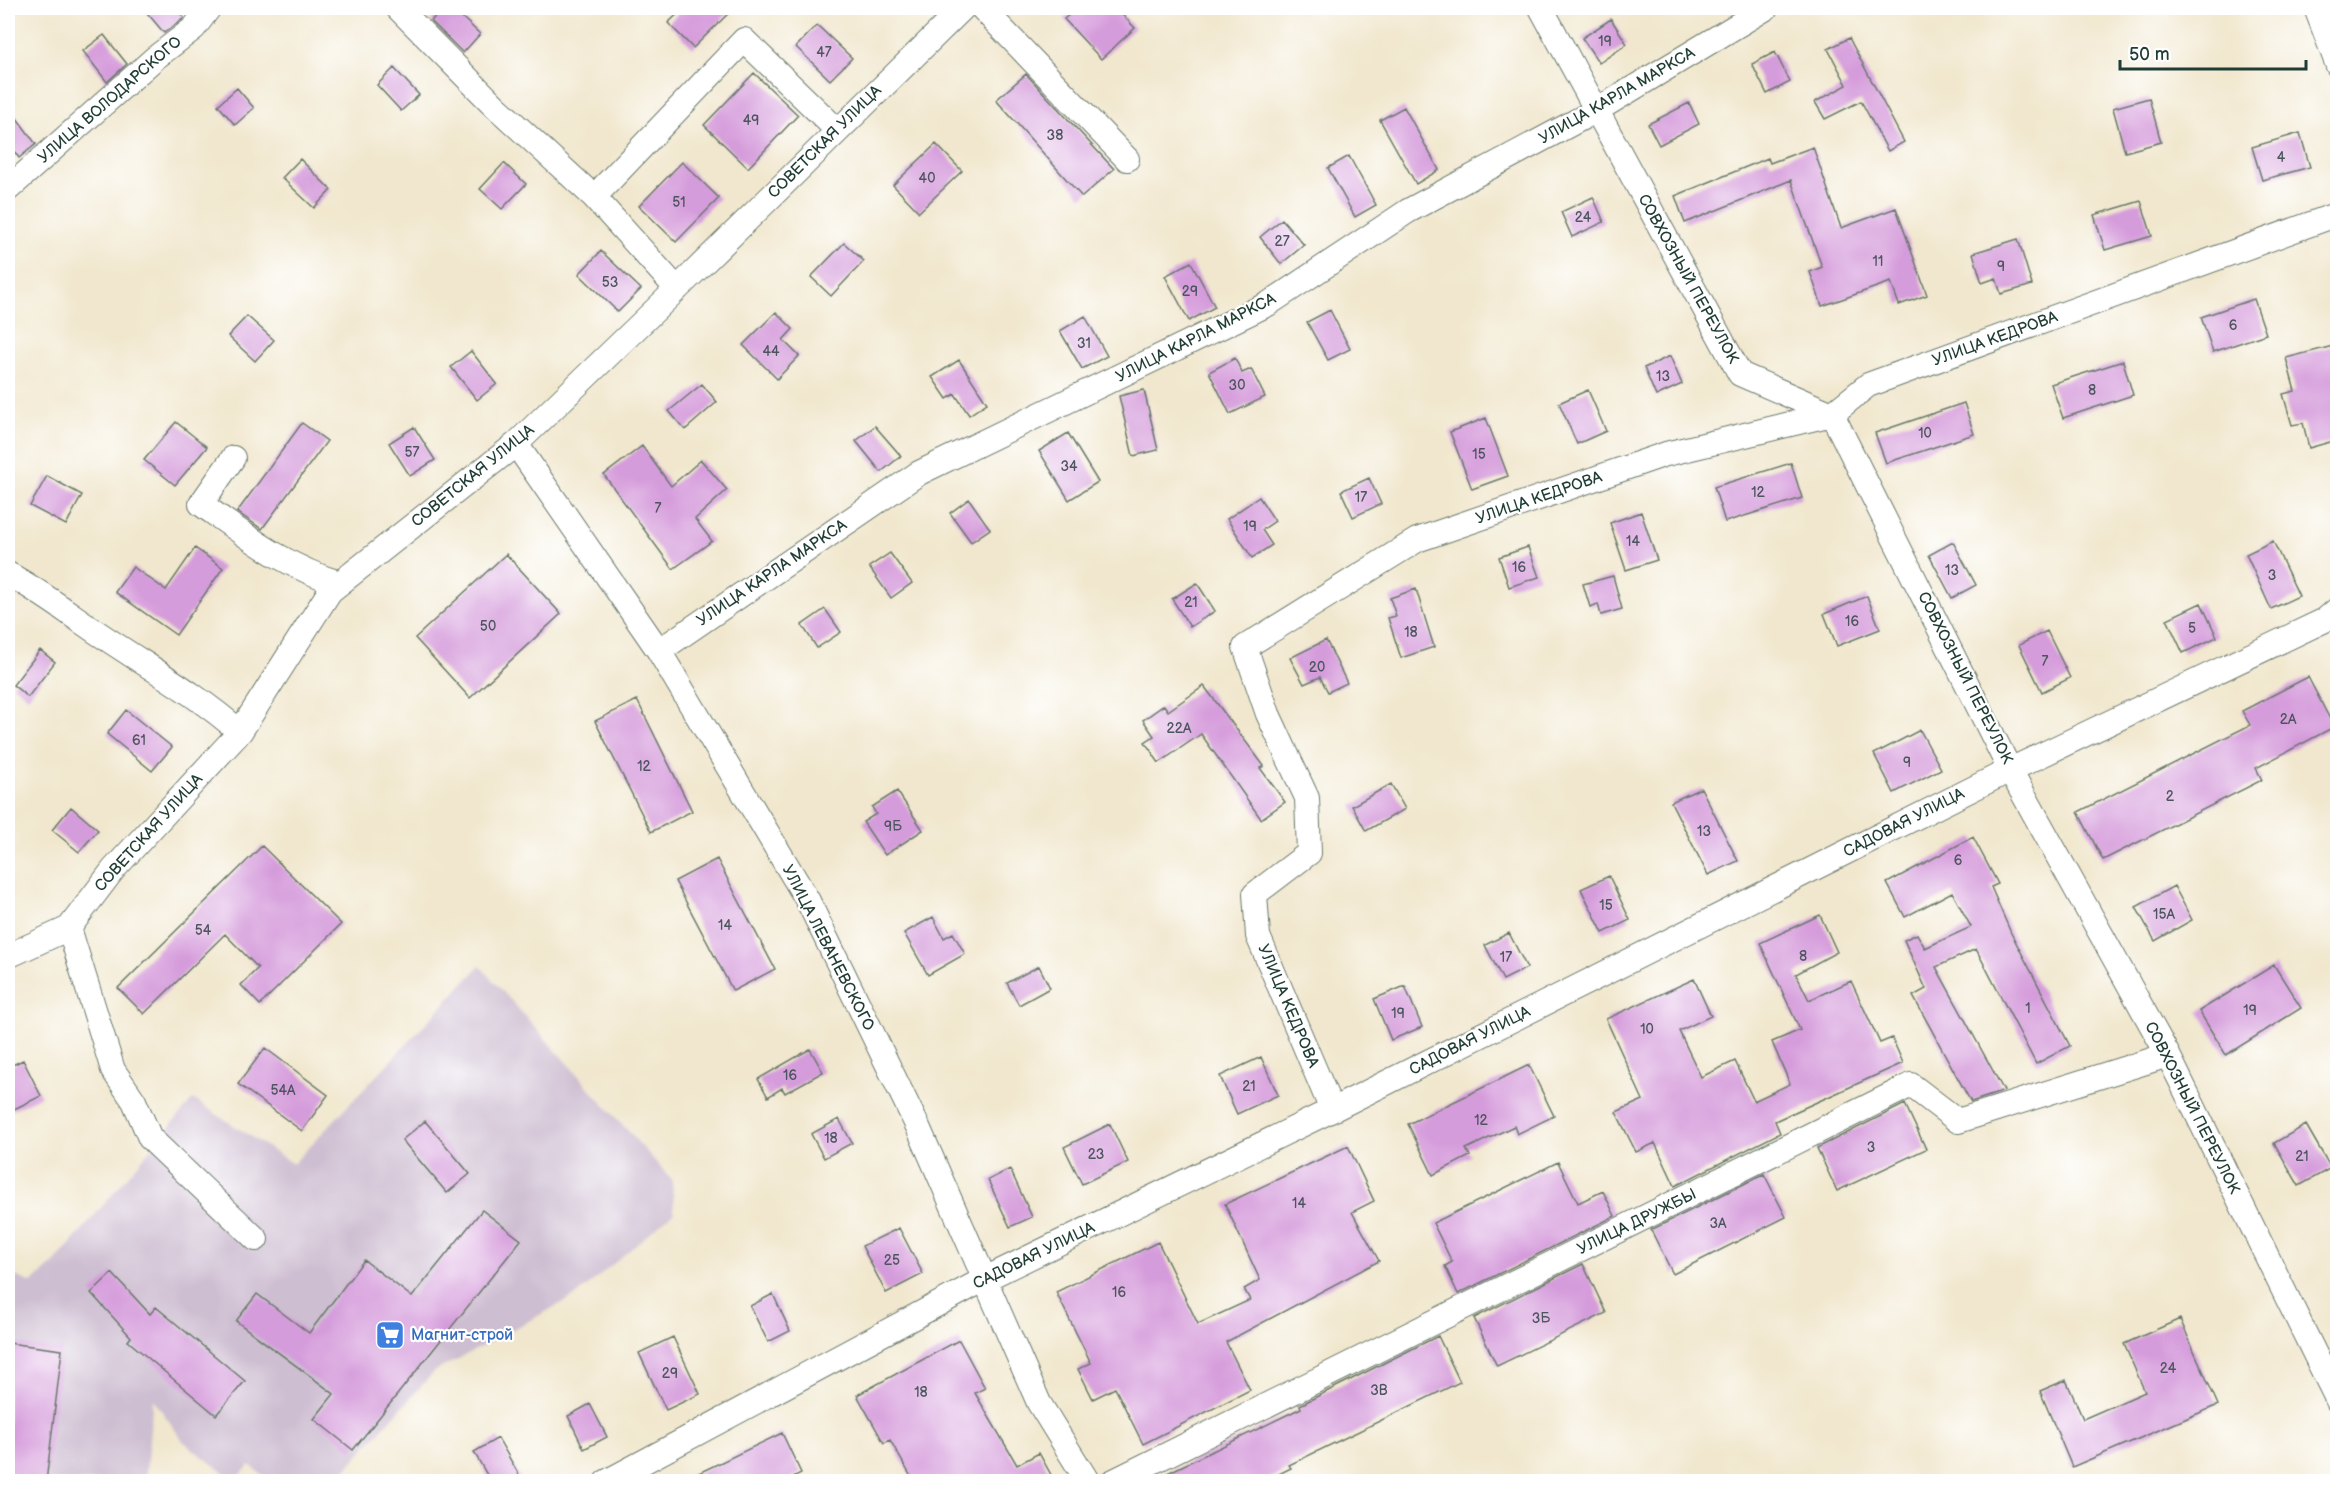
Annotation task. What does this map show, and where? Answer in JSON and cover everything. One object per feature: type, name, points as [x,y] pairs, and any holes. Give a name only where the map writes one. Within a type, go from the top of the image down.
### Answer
[{"type":"street","name":"УЛИЦА ВОЛОДАРСКОГО","points":[[8,189],[155,58],[194,28],[209,8]]},
{"type":"street","points":[[398,8],[494,105],[594,197],[677,289]]},
{"type":"street","name":"СОВЕТСКАЯ УЛИЦА","points":[[8,956],[69,928],[113,870],[240,732],[330,591],[516,444],[963,8]]},
{"type":"street","points":[[982,8],[1127,159]]},
{"type":"street","name":"СОВХОЗНЫЙ ПЕРЕУЛОК","points":[[1540,8],[1740,374],[1832,414],[2010,770],[2168,1055],[2337,1401]]},
{"type":"street","name":"УЛИЦА КАРЛА МАРКСА","points":[[659,651],[919,473],[1268,304],[1408,211],[1596,110],[1766,8]]},
{"type":"street","points":[[2316,8],[2337,66]]},
{"type":"street","points":[[594,197],[744,40],[837,130]]},
{"type":"street","name":"УЛИЦА КЕДРОВА","points":[[1332,1110],[1258,936],[1255,894],[1310,853],[1307,798],[1268,714],[1245,647],[1417,540],[1666,454],[1832,414],[1868,385],[2337,214]]},
{"type":"street","name":"УЛИЦА ЛЕВАНЕВСКОГО","points":[[516,444],[659,651],[808,901],[918,1128],[1039,1403],[1088,1482]]},
{"type":"street","points":[[233,458],[201,504],[270,552],[318,577],[340,583]]},
{"type":"street","points":[[8,574],[33,588],[103,637],[207,703],[240,732]]},
{"type":"street","name":"САДОВАЯ УЛИЦА","points":[[606,1482],[983,1280],[1332,1110],[2010,770],[2325,620],[2337,609]]},
{"type":"street","points":[[69,928],[113,1070],[134,1101],[150,1138],[256,1239]]},
{"type":"street","name":"УЛИЦА ДРУЖБЫ","points":[[1112,1482],[1911,1085],[1958,1121],[2168,1055]]},
{"type":"shaded area","points":[[480,966],[672,1180],[674,1212],[577,1295],[434,1372],[335,1481],[269,1481],[250,1465],[234,1481],[183,1441],[153,1399],[145,1481],[8,1481],[8,1273],[32,1283],[55,1262],[193,1099],[293,1164]]},
{"type":"building","points":[[143,8],[176,8],[184,18],[164,33]]},
{"type":"building","points":[[443,8],[452,8],[480,34],[463,53],[431,21]]},
{"type":"building","points":[[684,8],[734,8],[693,48],[668,23]]},
{"type":"building","points":[[1077,8],[1116,8],[1135,28],[1101,59],[1064,19]]},
{"type":"building","points":[[1611,19],[1627,44],[1599,63],[1582,38]]},
{"type":"building","points":[[817,25],[852,58],[830,80],[796,47]]},
{"type":"building","points":[[104,35],[127,64],[107,82],[83,51]]},
{"type":"building","points":[[1849,38],[1904,142],[1888,151],[1861,101],[1825,119],[1815,102],[1847,85],[1828,49]]},
{"type":"building","points":[[1775,52],[1790,82],[1767,94],[1752,64]]},
{"type":"building","points":[[394,68],[419,95],[401,111],[377,85]]},
{"type":"building","points":[[754,73],[798,115],[748,168],[704,125]]},
{"type":"building","points":[[1026,74],[1114,169],[1082,197],[996,100]]},
{"type":"building","points":[[237,88],[254,108],[235,125],[218,105]]},
{"type":"building","points":[[2149,98],[2161,142],[2125,152],[2113,108]]},
{"type":"building","points":[[1689,103],[1699,124],[1659,145],[1648,124]]},
{"type":"building","points":[[8,106],[36,144],[19,158],[8,143]]},
{"type":"building","points":[[1404,107],[1439,170],[1416,184],[1380,120]]},
{"type":"building","points":[[2300,133],[2310,167],[2262,180],[2252,147]]},
{"type":"building","points":[[936,144],[962,171],[919,212],[893,185]]},
{"type":"building","points":[[1813,147],[1841,228],[1896,208],[1927,295],[1899,305],[1891,282],[1822,306],[1810,272],[1822,267],[1791,180],[1685,223],[1675,196],[1768,158],[1770,163]]},
{"type":"building","points":[[1349,156],[1376,205],[1355,217],[1328,168]]},
{"type":"building","points":[[300,159],[331,190],[314,208],[282,178]]},
{"type":"building","points":[[682,162],[719,198],[676,242],[639,206]]},
{"type":"building","points":[[504,163],[526,184],[502,209],[480,189]]},
{"type":"building","points":[[1593,197],[1604,222],[1572,237],[1561,212]]},
{"type":"building","points":[[2141,201],[2152,236],[2105,250],[2094,215]]},
{"type":"building","points":[[1282,219],[1304,245],[1281,264],[1260,237]]},
{"type":"building","points":[[2018,239],[2032,285],[2001,294],[1996,278],[1982,283],[1973,253]]},
{"type":"building","points":[[844,243],[864,261],[831,296],[811,277]]},
{"type":"building","points":[[601,251],[641,289],[618,312],[579,274]]},
{"type":"building","points":[[1191,262],[1215,307],[1189,321],[1165,276]]},
{"type":"building","points":[[2254,299],[2266,334],[2213,352],[2201,317]]},
{"type":"building","points":[[1330,310],[1350,349],[1328,360],[1307,322]]},
{"type":"building","points":[[776,312],[793,329],[783,340],[799,356],[777,379],[743,345]]},
{"type":"building","points":[[247,316],[274,340],[255,361],[228,336]]},
{"type":"building","points":[[1085,316],[1107,356],[1082,369],[1060,331]]},
{"type":"building","points":[[2337,345],[2337,440],[2309,448],[2303,423],[2292,425],[2283,394],[2295,391],[2286,358]]},
{"type":"building","points":[[471,351],[497,384],[477,400],[451,367]]},
{"type":"building","points":[[1670,356],[1682,384],[1656,396],[1644,368]]},
{"type":"building","points":[[1235,358],[1242,373],[1251,369],[1265,397],[1230,414],[1209,372]]},
{"type":"building","points":[[959,360],[987,403],[969,415],[955,394],[947,399],[932,377]]},
{"type":"building","points":[[2123,361],[2133,395],[2063,418],[2051,384]]},
{"type":"building","points":[[702,384],[717,402],[685,430],[669,411]]},
{"type":"building","points":[[1144,390],[1158,450],[1133,456],[1119,396]]},
{"type":"building","points":[[1588,390],[1606,431],[1577,444],[1559,403]]},
{"type":"building","points":[[1964,403],[1974,434],[1886,463],[1875,433]]},
{"type":"building","points":[[1486,418],[1508,476],[1472,489],[1450,432]]},
{"type":"building","points":[[176,422],[207,447],[175,485],[144,460]]},
{"type":"building","points":[[302,423],[327,441],[262,529],[237,512]]},
{"type":"building","points":[[875,426],[901,456],[881,472],[856,441]]},
{"type":"building","points":[[414,427],[435,460],[410,476],[389,443]]},
{"type":"building","points":[[1068,433],[1098,482],[1069,500],[1039,451]]},
{"type":"building","points":[[642,446],[671,486],[701,460],[727,490],[695,519],[712,541],[673,569],[604,475]]},
{"type":"building","points":[[1791,463],[1802,498],[1725,522],[1714,487]]},
{"type":"building","points":[[47,476],[82,495],[66,525],[30,506]]},
{"type":"building","points":[[1369,478],[1381,504],[1353,517],[1341,491]]},
{"type":"building","points":[[1259,497],[1275,521],[1262,530],[1272,545],[1252,558],[1227,519]]},
{"type":"building","points":[[969,499],[990,529],[971,542],[950,513]]},
{"type":"building","points":[[1641,512],[1657,560],[1626,570],[1610,523]]},
{"type":"building","points":[[2273,541],[2299,596],[2271,609],[2246,554]]},
{"type":"building","points":[[1953,542],[1976,585],[1952,598],[1929,555]]},
{"type":"building","points":[[1528,547],[1539,577],[1509,587],[1499,557]]},
{"type":"building","points":[[195,548],[223,568],[176,635],[115,592],[133,567],[166,590]]},
{"type":"building","points":[[890,553],[912,583],[891,598],[869,567]]},
{"type":"building","points":[[506,554],[561,614],[470,698],[415,638]]},
{"type":"building","points":[[1613,576],[1622,609],[1601,615],[1598,604],[1590,607],[1583,584]]},
{"type":"building","points":[[1197,583],[1215,611],[1190,627],[1172,599]]},
{"type":"building","points":[[1416,589],[1434,647],[1401,658],[1388,618],[1396,616],[1390,598]]},
{"type":"building","points":[[1867,596],[1880,629],[1837,646],[1824,614]]},
{"type":"building","points":[[2201,603],[2217,637],[2183,653],[2167,619]]},
{"type":"building","points":[[825,609],[841,632],[817,648],[802,625]]},
{"type":"building","points":[[2047,631],[2070,678],[2042,692],[2019,645]]},
{"type":"building","points":[[1326,640],[1347,683],[1328,692],[1320,677],[1304,684],[1290,658]]},
{"type":"building","points":[[40,650],[55,662],[28,697],[13,685]]},
{"type":"building","points":[[2308,677],[2334,727],[2256,768],[2262,780],[2103,860],[2078,812],[2250,725],[2242,711]]},
{"type":"building","points":[[1204,686],[1264,766],[1260,768],[1285,802],[1261,819],[1201,734],[1159,763],[1145,742],[1154,736],[1143,720],[1164,705],[1168,711]]},
{"type":"building","points":[[637,700],[692,811],[651,832],[595,721]]},
{"type":"building","points":[[126,710],[172,747],[152,771],[107,734]]},
{"type":"building","points":[[1920,730],[1941,769],[1894,793],[1874,754]]},
{"type":"building","points":[[1391,784],[1405,809],[1366,831],[1352,806]]},
{"type":"building","points":[[1701,788],[1738,861],[1708,875],[1671,802]]},
{"type":"building","points":[[897,791],[923,830],[885,855],[863,822],[876,814],[872,807]]},
{"type":"building","points":[[71,807],[98,830],[79,852],[52,830]]},
{"type":"building","points":[[1973,837],[1998,884],[1991,887],[2011,933],[2070,1046],[2036,1064],[1976,949],[1936,967],[2004,1091],[1971,1102],[1913,996],[1926,989],[1904,940],[1917,934],[1925,948],[1971,927],[1952,892],[1905,917],[1887,883]]},
{"type":"building","points":[[262,846],[341,924],[260,1005],[241,985],[258,968],[225,934],[144,1014],[118,988]]},
{"type":"building","points":[[717,859],[775,969],[733,991],[675,881]]},
{"type":"building","points":[[1609,876],[1630,920],[1603,933],[1581,889]]},
{"type":"building","points":[[2174,886],[2192,920],[2155,941],[2136,907]]},
{"type":"building","points":[[1820,915],[1837,952],[1796,974],[1809,1000],[1851,981],[1880,1043],[1892,1038],[1903,1063],[1775,1121],[1780,1133],[1675,1186],[1655,1143],[1636,1152],[1616,1112],[1643,1100],[1606,1019],[1694,979],[1711,1016],[1679,1031],[1701,1077],[1735,1061],[1754,1101],[1790,1084],[1772,1042],[1800,1030],[1760,943]]},
{"type":"building","points":[[933,917],[944,938],[953,933],[965,954],[928,975],[904,933]]},
{"type":"building","points":[[1509,933],[1527,968],[1503,980],[1485,945]]},
{"type":"building","points":[[2274,965],[2301,1008],[2226,1055],[2199,1011]]},
{"type":"building","points":[[1039,966],[1050,988],[1019,1005],[1007,983]]},
{"type":"building","points":[[1405,986],[1422,1027],[1391,1040],[1374,999]]},
{"type":"building","points":[[265,1048],[328,1095],[302,1131],[238,1084]]},
{"type":"building","points":[[810,1049],[823,1072],[785,1093],[782,1088],[768,1097],[758,1079]]},
{"type":"building","points":[[1261,1057],[1278,1095],[1237,1114],[1220,1076]]},
{"type":"building","points":[[23,1060],[41,1096],[8,1112],[8,1067]]},
{"type":"building","points":[[1529,1065],[1554,1116],[1517,1134],[1514,1126],[1466,1149],[1470,1156],[1433,1175],[1408,1124]]},
{"type":"building","points":[[1905,1104],[1926,1149],[1837,1191],[1817,1148]]},
{"type":"building","points":[[839,1119],[852,1143],[824,1158],[811,1134]]},
{"type":"building","points":[[425,1121],[470,1174],[447,1193],[402,1140]]},
{"type":"building","points":[[1110,1124],[1128,1162],[1082,1184],[1064,1147]]},
{"type":"building","points":[[2306,1125],[2331,1168],[2299,1186],[2274,1143]]},
{"type":"building","points":[[1348,1146],[1374,1201],[1352,1212],[1379,1261],[1226,1342],[1250,1390],[1143,1444],[1115,1388],[1093,1399],[1078,1369],[1091,1363],[1056,1292],[1158,1242],[1198,1324],[1250,1300],[1244,1289],[1260,1280],[1225,1204]]},
{"type":"building","points":[[1558,1162],[1578,1203],[1603,1191],[1615,1216],[1458,1294],[1445,1266],[1452,1262],[1433,1223]]},
{"type":"building","points":[[1010,1169],[1032,1217],[1010,1227],[988,1180]]},
{"type":"building","points":[[1764,1174],[1786,1217],[1673,1274],[1651,1230]]},
{"type":"building","points":[[482,1210],[521,1240],[353,1450],[314,1419],[334,1394],[236,1321],[257,1294],[309,1333],[364,1260],[412,1297]]},
{"type":"building","points":[[899,1228],[923,1274],[886,1293],[862,1246]]},
{"type":"building","points":[[1583,1264],[1606,1313],[1497,1366],[1474,1318]]},
{"type":"building","points":[[112,1273],[150,1314],[156,1307],[245,1381],[216,1415],[128,1341],[131,1337],[91,1293]]},
{"type":"building","points":[[773,1294],[790,1331],[768,1342],[750,1306]]},
{"type":"building","points":[[2180,1319],[2218,1405],[2072,1467],[2040,1391],[2066,1380],[2083,1419],[2145,1392],[2124,1344]]},
{"type":"building","points":[[1438,1336],[1460,1382],[1289,1465],[1291,1468],[1263,1482],[1149,1482],[1301,1408],[1300,1405]]},
{"type":"building","points":[[673,1337],[700,1394],[666,1410],[639,1353]]},
{"type":"building","points":[[959,1340],[985,1388],[975,1393],[1017,1465],[1039,1453],[1055,1482],[914,1482],[890,1440],[884,1443],[857,1395]]},
{"type":"building","points":[[8,1343],[62,1350],[46,1482],[8,1482]]},
{"type":"building","points":[[590,1404],[607,1437],[584,1449],[568,1416]]},
{"type":"building","points":[[782,1433],[801,1473],[784,1482],[680,1482]]},
{"type":"building","points":[[498,1438],[523,1482],[491,1482],[474,1452]]},
{"type":"place","name":"Магнит-строй","points":[[390,1335]]}]
